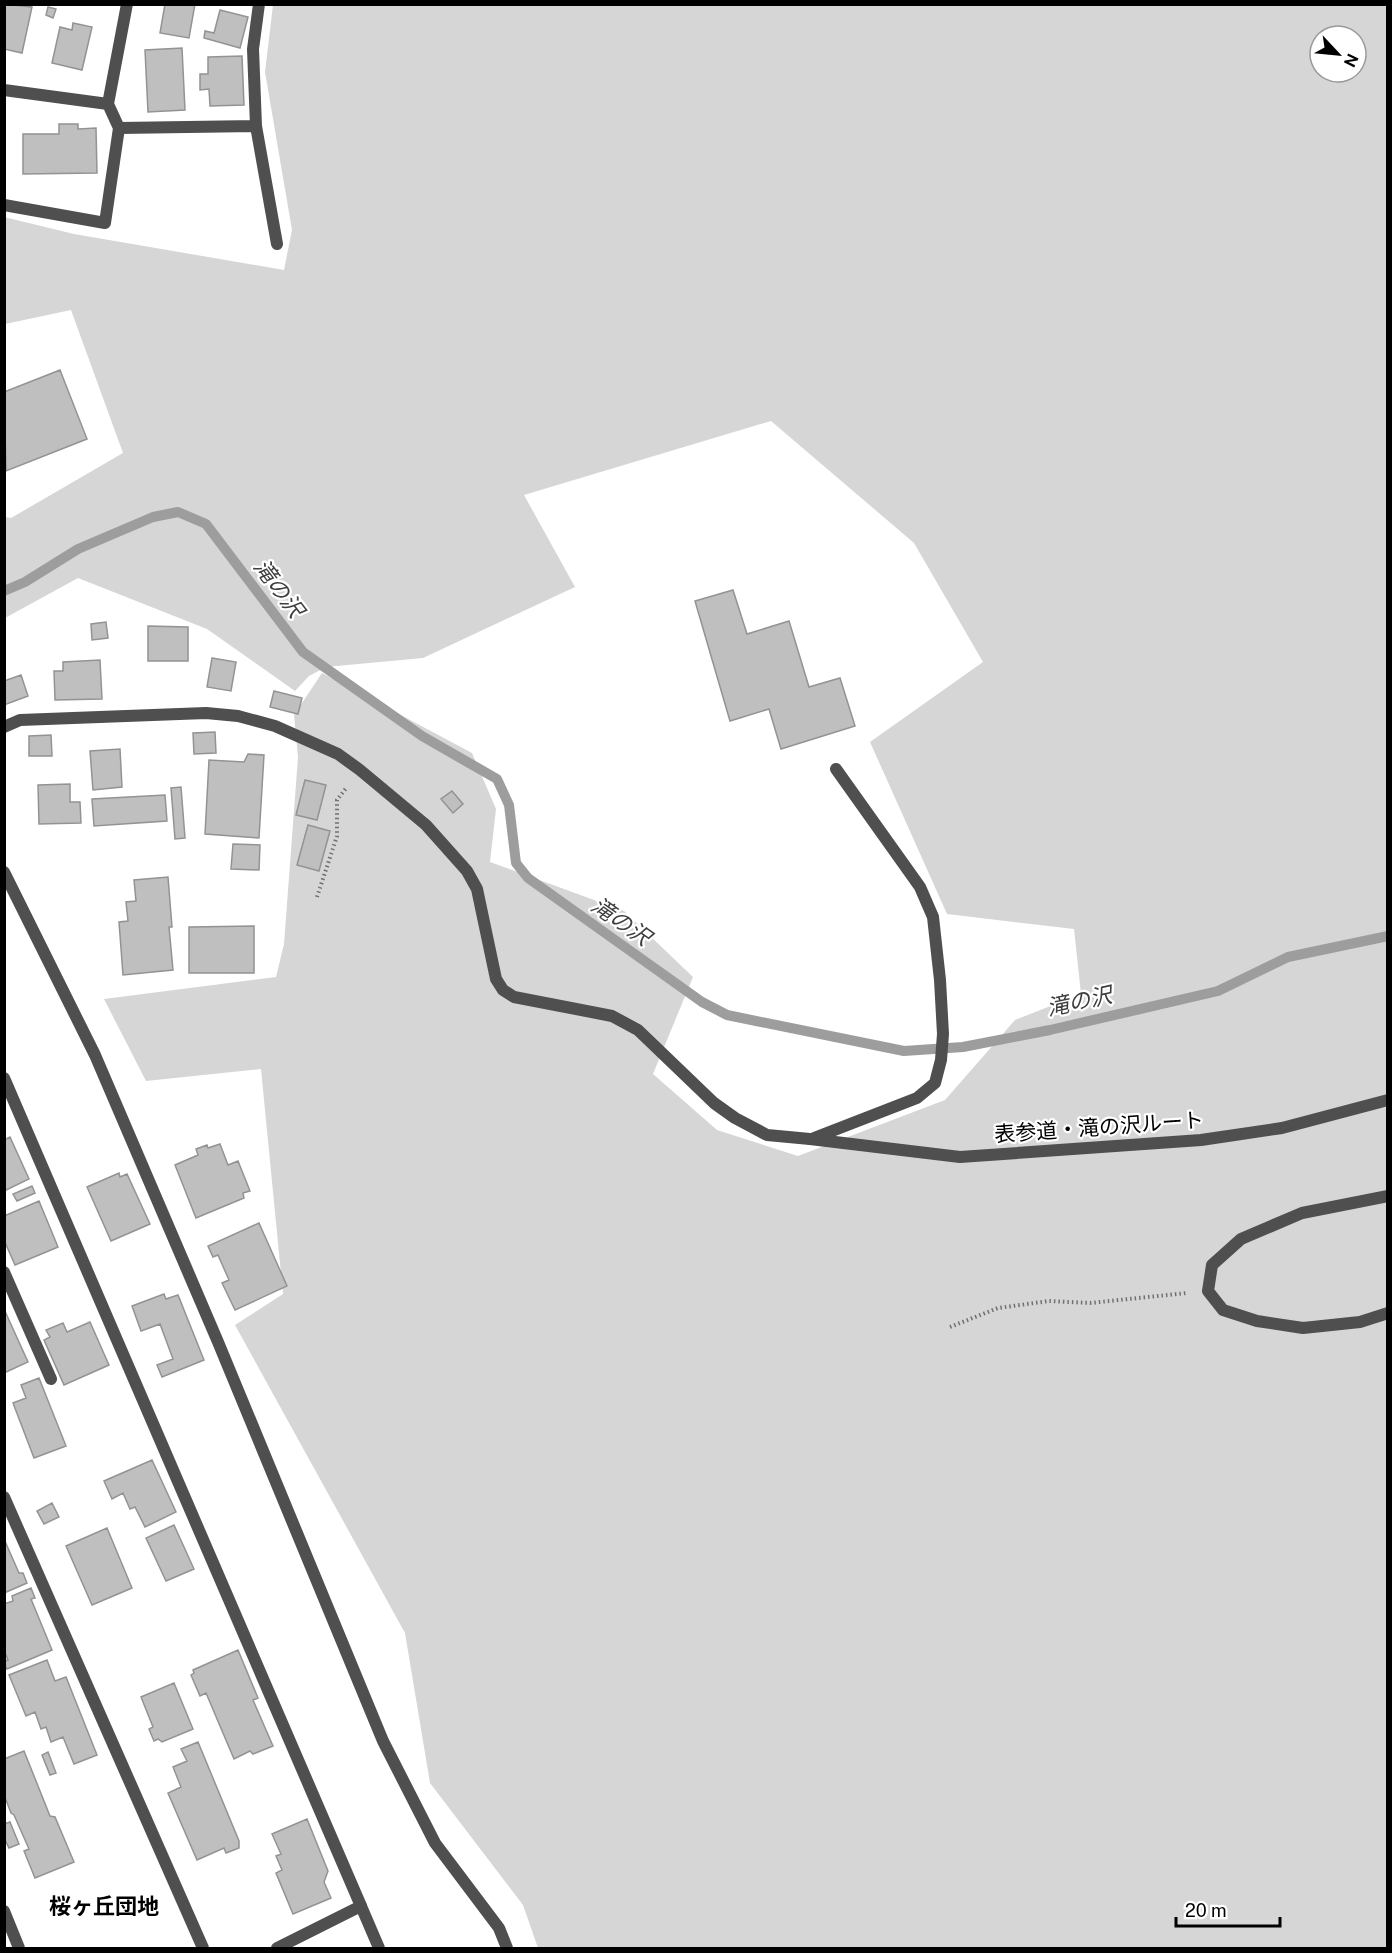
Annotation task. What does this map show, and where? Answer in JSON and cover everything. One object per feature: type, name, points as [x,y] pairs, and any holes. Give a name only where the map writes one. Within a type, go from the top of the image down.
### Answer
[{"type":"street","points":[[4,205],[105,223],[119,128],[108,104],[127,4]]},
{"type":"street","points":[[259,4],[252,50],[256,126],[277,244]]},
{"type":"street","points":[[4,90],[108,104]]},
{"type":"street","points":[[119,128],[256,126]]},
{"type":"street","points":[[4,727],[20,720],[206,713],[238,716],[275,726],[309,740],[338,754],[360,770]]},
{"type":"street","points":[[810,1139],[917,1098],[935,1083],[941,1060],[943,1034],[933,917],[920,887],[836,769]]},
{"type":"street","name":"表参道・滝の沢ルート","points":[[360,770],[426,825],[467,872],[477,889],[496,979],[503,990],[513,997],[612,1016],[624,1021],[638,1030],[714,1103],[735,1118],[767,1135],[960,1157],[1201,1140],[1282,1128],[1388,1100]]},
{"type":"street","points":[[4,872],[100,1066],[218,1342],[383,1741],[435,1844],[499,1928],[507,1948]]},
{"type":"street","points":[[4,1078],[379,1948]]},
{"type":"street","points":[[1388,1196],[1302,1213],[1241,1239],[1212,1265],[1208,1291],[1223,1310],[1257,1321],[1303,1328],[1360,1322],[1388,1312]]},
{"type":"street","points":[[4,1272],[51,1379]]},
{"type":"street","points":[[4,1497],[203,1948]]},
{"type":"street","points":[[277,1948],[361,1906]]},
{"type":"street","points":[[4,1911],[20,1948]]},
{"type":"path","points":[[317,897],[337,836],[337,800],[360,770]]},
{"type":"path","points":[[950,1327],[998,1308],[1049,1301],[1090,1303],[1208,1291]]},
{"type":"shaded area","points":[[273,5],[1387,5],[1387,1948],[538,1948],[523,1905],[430,1783],[405,1633],[235,1325],[283,1294],[261,1069],[146,1081],[104,999],[276,977],[284,944],[298,757],[294,715],[322,673],[472,753],[496,809],[490,862],[624,911],[693,977],[653,1074],[717,1130],[798,1156],[945,1100],[1015,1020],[1081,994],[1074,929],[947,914],[870,742],[983,662],[914,543],[771,421],[524,495],[575,587],[423,658],[326,667],[309,676],[295,691],[207,629],[78,578],[5,618],[5,517],[11,518],[123,453],[71,310],[5,324],[4,217],[74,234],[284,270],[292,230],[265,72]]},
{"type":"building","points":[[4,4],[32,7],[22,53],[4,49]]},
{"type":"building","points":[[165,4],[195,4],[189,38],[160,33]]},
{"type":"building","points":[[48,7],[56,9],[53,18],[46,15]]},
{"type":"building","points":[[220,10],[248,17],[240,48],[204,38],[205,31],[214,33]]},
{"type":"building","points":[[73,23],[92,27],[82,70],[52,63],[60,27],[72,30]]},
{"type":"building","points":[[182,48],[185,110],[148,112],[145,50]]},
{"type":"building","points":[[242,56],[244,105],[210,106],[209,89],[200,90],[200,74],[208,74],[208,57]]},
{"type":"building","points":[[59,124],[78,124],[78,129],[96,128],[97,173],[23,174],[23,134],[59,134]]},
{"type":"building","points":[[60,370],[87,439],[6,471],[4,392]]},
{"type":"building","points":[[733,590],[747,634],[789,621],[809,687],[840,678],[855,726],[781,749],[769,709],[730,721],[695,601]]},
{"type":"building","points":[[106,622],[108,638],[92,640],[91,624]]},
{"type":"building","points":[[148,626],[188,627],[188,661],[148,661]]},
{"type":"building","points":[[212,658],[236,662],[231,691],[207,687]]},
{"type":"building","points":[[100,660],[102,699],[55,700],[54,671],[63,671],[63,662]]},
{"type":"building","points":[[21,675],[28,696],[4,705],[4,681]]},
{"type":"building","points":[[274,691],[302,698],[298,714],[270,707]]},
{"type":"building","points":[[215,732],[216,753],[194,754],[193,733]]},
{"type":"building","points":[[51,735],[52,756],[29,756],[29,736]]},
{"type":"building","points":[[120,749],[122,787],[93,790],[90,751]]},
{"type":"building","points":[[248,754],[264,755],[259,838],[205,834],[209,760],[244,762]]},
{"type":"building","points":[[305,780],[326,785],[317,820],[296,815]]},
{"type":"building","points":[[70,784],[70,802],[80,802],[81,823],[39,824],[38,785]]},
{"type":"building","points":[[181,787],[185,838],[175,839],[171,788]]},
{"type":"building","points":[[452,791],[463,804],[453,813],[441,799]]},
{"type":"building","points":[[165,795],[167,821],[94,826],[92,799]]},
{"type":"building","points":[[308,825],[330,831],[319,871],[297,865]]},
{"type":"building","points":[[233,844],[260,845],[259,870],[231,869]]},
{"type":"building","points":[[168,877],[173,970],[123,975],[119,922],[128,921],[126,902],[136,901],[134,880]]},
{"type":"building","points":[[254,926],[254,973],[189,973],[189,927]]},
{"type":"building","points":[[10,1137],[29,1179],[4,1191],[4,1140]]},
{"type":"building","points":[[220,1144],[228,1165],[238,1161],[250,1191],[243,1193],[244,1198],[196,1218],[175,1165],[198,1155],[196,1149]]},
{"type":"building","points":[[119,1173],[120,1177],[127,1174],[150,1224],[111,1241],[87,1187]]},
{"type":"building","points":[[32,1186],[35,1193],[17,1201],[13,1194]]},
{"type":"building","points":[[39,1201],[58,1247],[15,1265],[4,1240],[4,1216]]},
{"type":"building","points":[[259,1223],[287,1286],[235,1310],[222,1283],[229,1280],[218,1255],[213,1257],[208,1246]]},
{"type":"building","points":[[164,1294],[166,1299],[178,1295],[204,1360],[162,1377],[157,1365],[173,1359],[160,1324],[141,1331],[132,1306]]},
{"type":"building","points":[[4,1309],[28,1362],[4,1373]]},
{"type":"building","points":[[90,1322],[109,1365],[64,1385],[44,1340],[50,1337],[46,1330],[63,1323],[67,1332]]},
{"type":"building","points":[[39,1378],[66,1446],[34,1458],[13,1403],[26,1398],[21,1385]]},
{"type":"building","points":[[152,1460],[176,1512],[145,1527],[135,1507],[130,1509],[123,1493],[112,1499],[104,1481]]},
{"type":"building","points":[[52,1503],[59,1517],[44,1524],[37,1511]]},
{"type":"building","points":[[174,1525],[194,1569],[166,1581],[146,1538]]},
{"type":"building","points":[[107,1528],[132,1588],[92,1605],[66,1546]]},
{"type":"building","points":[[4,1539],[19,1573],[23,1573],[27,1583],[4,1593]]},
{"type":"building","points":[[31,1588],[35,1598],[31,1599],[52,1650],[7,1669],[4,1664],[4,1661],[8,1660],[4,1650],[4,1604],[13,1601],[12,1596]]},
{"type":"building","points":[[238,1650],[258,1698],[253,1700],[273,1746],[253,1754],[250,1751],[234,1759],[206,1693],[200,1696],[191,1675],[194,1673],[193,1670]]},
{"type":"building","points":[[47,1660],[55,1681],[66,1677],[97,1755],[74,1764],[63,1737],[51,1742],[46,1727],[41,1729],[35,1712],[26,1716],[9,1675]]},
{"type":"building","points":[[174,1683],[193,1729],[162,1742],[158,1739],[154,1741],[149,1729],[153,1727],[141,1697]]},
{"type":"building","points":[[198,1742],[239,1841],[239,1848],[226,1853],[224,1848],[197,1860],[168,1793],[181,1787],[173,1767],[187,1761],[181,1749]]},
{"type":"building","points":[[24,1751],[50,1816],[55,1817],[74,1862],[35,1878],[24,1851],[29,1849],[14,1815],[4,1800],[4,1759]]},
{"type":"building","points":[[48,1752],[56,1773],[50,1775],[42,1755]]},
{"type":"building","points":[[307,1819],[328,1871],[324,1882],[331,1898],[293,1914],[276,1873],[282,1870],[276,1856],[281,1854],[272,1834]]},
{"type":"building","points":[[10,1822],[19,1844],[9,1848],[4,1838],[4,1824]]},
{"type":"waterway","name":"滝の沢","points":[[4,591],[25,582],[78,549],[153,517],[178,512],[206,524],[303,652],[422,736],[497,779],[509,805],[516,863],[528,878],[702,1002],[727,1015],[904,1051],[963,1047],[1050,1030],[1218,991],[1288,957],[1388,936]]},
{"type":"district","name":"桜ヶ丘団地","points":[[104,1906]]}]
